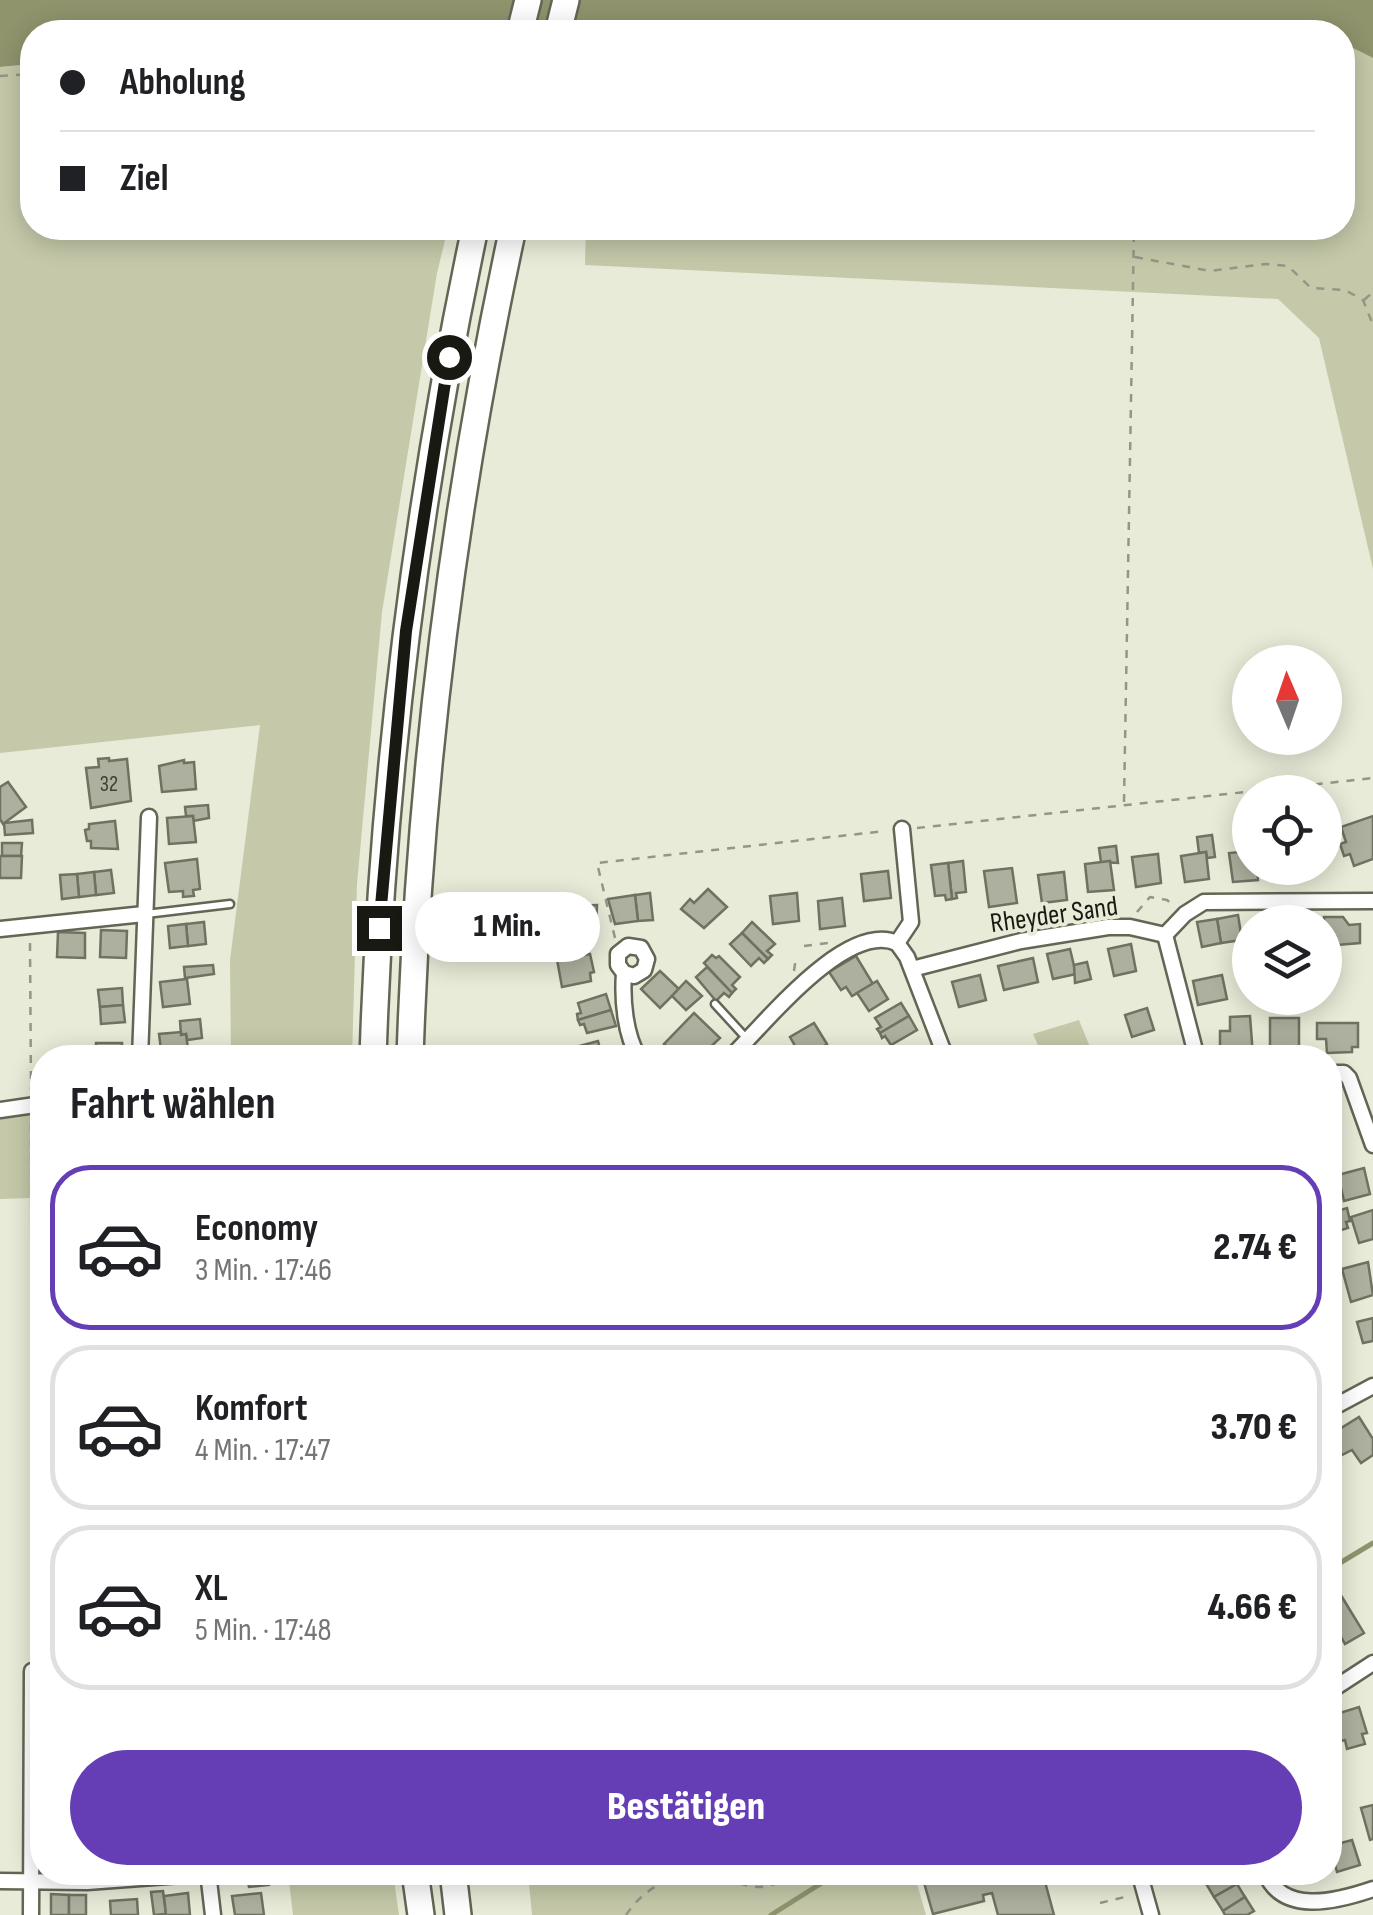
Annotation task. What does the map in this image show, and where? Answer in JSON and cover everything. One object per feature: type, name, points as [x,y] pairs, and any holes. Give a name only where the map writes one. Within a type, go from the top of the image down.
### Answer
[{"type":"highway","points":[[374,1045],[385,836],[405,642],[434,443],[473,240]]},
{"type":"highway","points":[[411,1045],[421,866],[448,597],[474,429],[511,240]]},
{"type":"highway","points":[[417,1885],[421,1915]]},
{"type":"highway","points":[[455,1885],[458,1915]]},
{"type":"street","points":[[140,1045],[149,817]]},
{"type":"street","points":[[897,943],[911,922],[902,829]]},
{"type":"street","points":[[1194,1045],[1165,935],[1185,914],[1198,904],[1214,901],[1373,901]]},
{"type":"street","points":[[0,929],[144,914]]},
{"type":"street","name":"Rheyder Sand","points":[[912,969],[1022,940],[1108,926],[1165,935]]},
{"type":"street","points":[[743,1045],[843,951],[879,940],[903,947],[941,1045]]},
{"type":"street","points":[[628,946],[640,948],[647,959],[644,970],[634,976],[624,974],[618,966],[618,954],[628,946]]},
{"type":"street","points":[[624,974],[622,993],[636,1045]]},
{"type":"street","points":[[1342,1073],[1350,1078],[1372,1134]]},
{"type":"street","points":[[0,1110],[30,1106]]},
{"type":"street","points":[[1342,1403],[1373,1386]]},
{"type":"street","points":[[1342,1683],[1373,1663]]},
{"type":"street","points":[[0,1881],[30,1882]]},
{"type":"street","points":[[31,1915],[32,1885]]},
{"type":"street","points":[[209,1885],[213,1915]]},
{"type":"street","points":[[1143,1885],[1151,1915]]},
{"type":"street","points":[[1268,1885],[1284,1901],[1308,1908],[1373,1889]]},
{"type":"lane","points":[[144,914],[230,904]]},
{"type":"lane","points":[[715,1004],[748,1040]]},
{"type":"path","points":[[1124,804],[1134,240]]},
{"type":"path","points":[[1134,256],[1210,271],[1266,264],[1288,266],[1311,288],[1345,290],[1363,300],[1373,325]]},
{"type":"path","points":[[1363,300],[1373,292]]},
{"type":"path","points":[[618,954],[597,863],[1373,778]]},
{"type":"path","points":[[1130,927],[1139,906],[1150,897],[1167,900],[1185,914]]},
{"type":"path","points":[[30,926],[35,1045]]},
{"type":"path","points":[[626,1915],[656,1885]]},
{"type":"path","points":[[1100,1903],[1144,1892]]},
{"type":"shaded area","points":[[0,0],[1373,0],[1373,58],[1355,49],[1355,20],[20,20],[20,65],[0,67]]},
{"type":"shaded area","points":[[1355,49],[1373,58],[1373,569],[1319,338],[1278,299],[585,265],[586,240],[1355,240]]},
{"type":"shaded area","points":[[20,65],[20,240],[445,240],[382,612],[357,884],[352,1045],[231,1045],[230,960],[260,725],[0,753],[0,67]]},
{"type":"shaded area","points":[[1079,1020],[1089,1045],[1038,1045],[1033,1034]]},
{"type":"shaded area","points":[[30,1105],[30,1198],[0,1199],[0,1110]]},
{"type":"shaded area","points":[[289,1885],[395,1885],[399,1915],[293,1915]]},
{"type":"shaded area","points":[[529,1885],[917,1885],[926,1915],[532,1915]]},
{"type":"building","points":[[98,759],[127,759],[131,801],[91,808],[86,768],[99,767]]},
{"type":"building","points":[[184,760],[194,762],[196,789],[162,792],[159,766]]},
{"type":"building","points":[[8,782],[26,807],[3,824],[0,787]]},
{"type":"building","points":[[208,805],[209,818],[193,821],[193,816],[186,816],[185,807]]},
{"type":"building","points":[[193,816],[196,842],[169,844],[167,818]]},
{"type":"building","points":[[1373,816],[1373,859],[1354,866],[1350,854],[1344,856],[1342,827]]},
{"type":"building","points":[[32,820],[33,833],[5,835],[4,823]]},
{"type":"building","points":[[115,821],[118,849],[91,848],[85,830],[89,824]]},
{"type":"building","points":[[1212,835],[1215,857],[1207,858],[1206,852],[1199,853],[1197,837]]},
{"type":"building","points":[[2,843],[22,843],[21,856],[2,856]]},
{"type":"building","points":[[1116,846],[1118,863],[1101,862],[1099,848]]},
{"type":"building","points":[[1206,852],[1209,879],[1185,882],[1181,856]]},
{"type":"building","points":[[1158,854],[1161,883],[1136,887],[1132,857]]},
{"type":"building","points":[[0,856],[22,856],[21,878],[0,878]]},
{"type":"building","points":[[197,859],[200,889],[193,890],[194,896],[183,897],[183,891],[169,892],[165,863]]},
{"type":"building","points":[[963,861],[966,892],[956,893],[957,898],[952,899],[948,863]]},
{"type":"building","points":[[1110,861],[1114,890],[1088,892],[1085,864]]},
{"type":"building","points":[[948,863],[952,899],[946,900],[945,895],[935,896],[931,865]]},
{"type":"building","points":[[1012,868],[1017,903],[989,907],[984,871]]},
{"type":"building","points":[[111,870],[114,893],[96,895],[94,872]]},
{"type":"building","points":[[888,871],[891,898],[864,901],[861,874]]},
{"type":"building","points":[[94,872],[96,895],[79,897],[77,874]]},
{"type":"building","points":[[1064,872],[1067,900],[1042,903],[1038,875]]},
{"type":"building","points":[[77,874],[79,897],[62,899],[60,875]]},
{"type":"building","points":[[708,889],[727,907],[704,928],[681,909]]},
{"type":"building","points":[[650,893],[653,920],[638,921],[635,895]]},
{"type":"building","points":[[797,893],[799,921],[773,924],[770,896]]},
{"type":"building","points":[[635,895],[638,921],[615,924],[608,899]]},
{"type":"building","points":[[842,898],[845,926],[820,929],[818,901]]},
{"type":"building","points":[[597,905],[596,934],[569,935],[568,906]]},
{"type":"building","points":[[1232,916],[1232,941],[1221,943],[1217,919]]},
{"type":"building","points":[[1342,917],[1349,925],[1360,924],[1360,943],[1342,945]]},
{"type":"building","points":[[1217,919],[1221,943],[1202,947],[1197,922]]},
{"type":"building","points":[[204,922],[206,944],[188,946],[186,924]]},
{"type":"building","points":[[752,922],[775,944],[767,951],[772,955],[768,959],[742,933]]},
{"type":"building","points":[[186,924],[188,946],[170,948],[168,926]]},
{"type":"building","points":[[101,930],[127,931],[126,958],[100,957]]},
{"type":"building","points":[[58,932],[85,933],[85,958],[57,957]]},
{"type":"building","points":[[742,933],[768,959],[764,963],[759,958],[751,966],[730,944]]},
{"type":"building","points":[[1131,944],[1136,971],[1114,976],[1108,949]]},
{"type":"building","points":[[584,949],[585,955],[590,954],[594,972],[590,973],[591,981],[562,987],[556,954]]},
{"type":"building","points":[[1070,949],[1076,974],[1053,979],[1047,954]]},
{"type":"building","points":[[712,955],[719,956],[740,977],[732,985],[736,989],[732,993],[704,963]]},
{"type":"building","points":[[856,956],[873,984],[852,996],[846,987],[841,990],[829,972]]},
{"type":"building","points":[[1033,958],[1038,982],[1004,990],[998,966]]},
{"type":"building","points":[[1087,962],[1091,979],[1075,983],[1074,965]]},
{"type":"building","points":[[213,965],[214,974],[185,978],[184,967]]},
{"type":"building","points":[[707,967],[732,993],[729,997],[724,993],[716,1001],[696,977]]},
{"type":"building","points":[[660,971],[679,989],[660,1008],[641,989]]},
{"type":"building","points":[[980,975],[986,1000],[959,1007],[952,982]]},
{"type":"building","points":[[1222,975],[1227,999],[1198,1005],[1193,981]]},
{"type":"building","points":[[187,979],[190,1004],[163,1007],[160,982]]},
{"type":"building","points":[[686,981],[702,996],[686,1010],[672,996]]},
{"type":"building","points":[[877,981],[888,999],[869,1011],[857,993]]},
{"type":"building","points":[[122,988],[123,1005],[100,1007],[98,990]]},
{"type":"building","points":[[606,994],[611,1010],[578,1020],[578,1003]]},
{"type":"building","points":[[901,1003],[909,1016],[880,1033],[875,1018]]},
{"type":"building","points":[[123,1005],[125,1022],[101,1024],[100,1007]]},
{"type":"building","points":[[1147,1008],[1154,1030],[1132,1037],[1125,1015]]},
{"type":"building","points":[[611,1010],[616,1026],[587,1033],[578,1020]]},
{"type":"building","points":[[694,1013],[720,1038],[713,1045],[664,1044]]},
{"type":"building","points":[[909,1016],[917,1030],[891,1045],[885,1036],[882,1038],[880,1033]]},
{"type":"building","points":[[1250,1016],[1252,1045],[1220,1045],[1220,1031],[1230,1031],[1230,1017]]},
{"type":"building","points":[[1270,1018],[1299,1018],[1299,1045],[1270,1045]]},
{"type":"building","points":[[200,1019],[202,1038],[187,1040],[186,1034],[181,1035],[180,1021]]},
{"type":"building","points":[[814,1023],[827,1044],[795,1045],[790,1037]]},
{"type":"building","points":[[1317,1023],[1358,1023],[1358,1047],[1352,1047],[1352,1052],[1342,1052],[1342,1045],[1326,1045],[1326,1039],[1317,1039]]},
{"type":"building","points":[[181,1032],[186,1034],[188,1045],[160,1045],[159,1034]]},
{"type":"building","points":[[1364,1168],[1370,1194],[1344,1201],[1342,1174]]},
{"type":"building","points":[[1347,1208],[1350,1221],[1346,1222],[1348,1228],[1342,1230],[1342,1209]]},
{"type":"building","points":[[1373,1210],[1373,1239],[1359,1243],[1351,1217]]},
{"type":"building","points":[[1368,1262],[1373,1295],[1351,1302],[1342,1269]]},
{"type":"building","points":[[1373,1318],[1373,1341],[1363,1343],[1357,1322]]},
{"type":"building","points":[[1359,1417],[1373,1439],[1373,1455],[1361,1463],[1352,1450],[1342,1455],[1342,1428]]},
{"type":"building","points":[[1342,1597],[1364,1633],[1345,1644],[1342,1639]]},
{"type":"building","points":[[1359,1707],[1367,1733],[1362,1734],[1365,1744],[1347,1749],[1342,1741],[1342,1712]]},
{"type":"building","points":[[1373,1805],[1373,1839],[1370,1840],[1361,1808]]},
{"type":"building","points":[[1352,1840],[1360,1865],[1342,1870],[1342,1843]]},
{"type":"building","points":[[925,1885],[1046,1885],[1054,1915],[998,1915],[992,1893],[983,1895],[984,1901],[933,1914]]},
{"type":"building","points":[[1207,1885],[1235,1885],[1214,1897]]},
{"type":"building","points":[[1238,1885],[1245,1897],[1223,1911],[1214,1897]]},
{"type":"building","points":[[163,1891],[166,1914],[154,1915],[151,1892]]},
{"type":"building","points":[[188,1893],[190,1915],[166,1915],[164,1896]]},
{"type":"building","points":[[261,1893],[264,1915],[235,1915],[232,1896]]},
{"type":"building","points":[[51,1894],[69,1895],[69,1915],[51,1915]]},
{"type":"building","points":[[69,1895],[86,1895],[86,1915],[69,1915]]},
{"type":"building","points":[[1245,1897],[1254,1911],[1247,1915],[1225,1915],[1223,1911]]},
{"type":"building","points":[[137,1899],[138,1915],[111,1915],[110,1901]]},
{"type":"waterway","points":[[1342,1562],[1373,1543]]},
{"type":"waterway","points":[[771,1915],[818,1885]]},
{"type":"route","points":[[379,928],[406,631],[449,357]]}]
